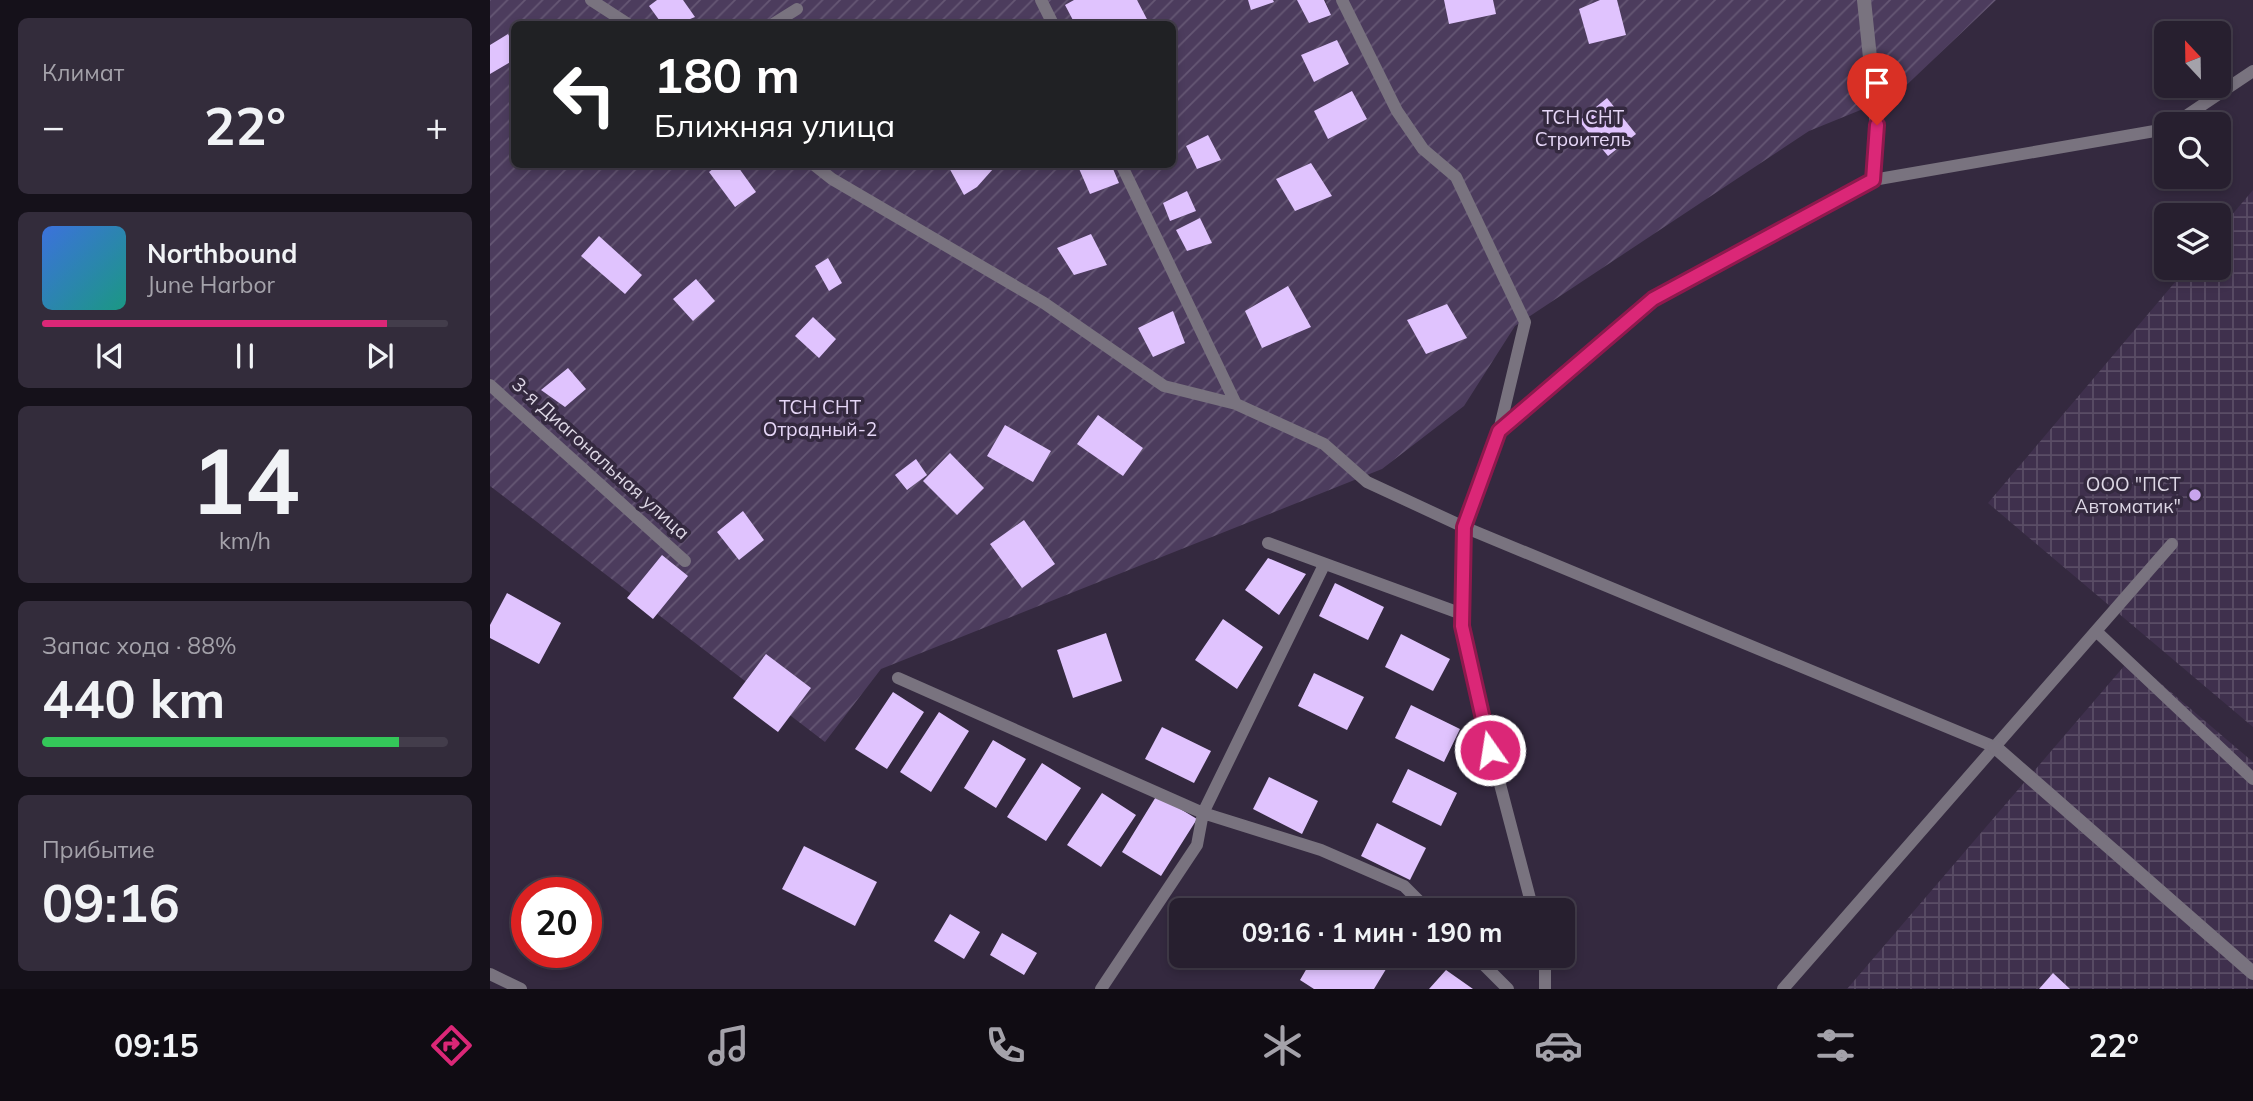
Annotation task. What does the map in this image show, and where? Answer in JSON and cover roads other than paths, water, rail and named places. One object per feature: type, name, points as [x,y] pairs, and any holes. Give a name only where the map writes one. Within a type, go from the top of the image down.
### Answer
[{"type":"street","points":[[1864,0],[1877,125],[1873,180]]},
{"type":"street","points":[[1995,747],[2253,974]]},
{"type":"lane","points":[[591,0],[623,21]]},
{"type":"lane","points":[[1041,0],[1052,21]]},
{"type":"lane","points":[[1342,0],[1397,111],[1423,149],[1456,177],[1525,322],[1499,431],[1464,527],[1462,626],[1490,750],[1530,898]]},
{"type":"lane","points":[[778,21],[797,9]]},
{"type":"lane","points":[[2192,112],[2253,71]]},
{"type":"lane","points":[[1499,431],[1653,299],[1873,180],[2154,131]]},
{"type":"lane","points":[[818,168],[832,179],[1044,303],[1164,386],[1237,404],[1324,444],[1367,482],[1464,527],[1995,747]]},
{"type":"lane","points":[[1123,168],[1237,404]]},
{"type":"lane","name":"3-я Диагональная улица","points":[[490,385],[685,561]]},
{"type":"lane","points":[[1268,543],[1462,614]]},
{"type":"lane","points":[[1783,989],[2172,544]]},
{"type":"lane","points":[[1101,989],[1197,845],[1203,813],[1324,565]]},
{"type":"lane","points":[[2096,631],[2253,779]]},
{"type":"lane","points":[[898,678],[1203,813],[1321,850],[1404,886],[1416,898]]},
{"type":"lane","points":[[1487,968],[1508,989]]},
{"type":"lane","points":[[1545,968],[1545,989]]},
{"type":"lane","points":[[490,974],[520,989]]},
{"type":"place","name":"ООО \"ПСТ Автоматик\"","points":[[2195,495]]},
{"type":"park label","name":"ТСН СНТ Строитель","points":[[1583,128]]},
{"type":"park label","name":"ТСН СНТ Отрадный-2","points":[[820,418]]}]
